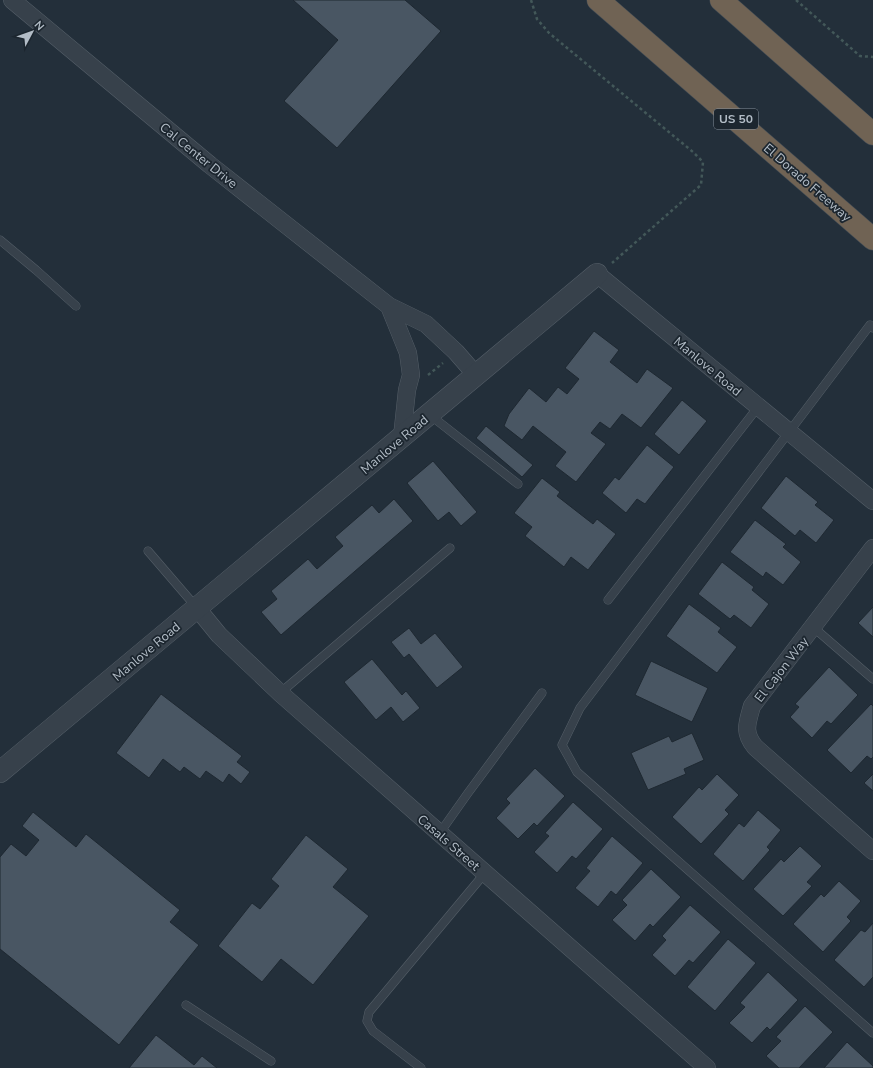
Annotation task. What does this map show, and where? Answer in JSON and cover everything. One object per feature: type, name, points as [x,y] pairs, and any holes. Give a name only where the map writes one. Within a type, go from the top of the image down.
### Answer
[{"type":"highway","name":"El Dorado Freeway","points":[[598,0],[873,239]]},
{"type":"highway","points":[[721,0],[873,134]]},
{"type":"street","name":"Cal Center Drive","points":[[12,0],[210,165],[389,306],[426,324],[456,352],[476,375]]},
{"type":"street","name":"Manlove Road","points":[[0,771],[597,274],[873,501]]},
{"type":"street","name":"Cal Center Drive","points":[[389,306],[408,353],[411,374],[407,390],[402,437]]},
{"type":"street","name":"El Cajon Way","points":[[873,548],[752,706],[746,726],[749,739],[755,747],[873,851]]},
{"type":"street","name":"Casals Street","points":[[197,608],[219,635],[280,692],[439,834],[707,1068]]},
{"type":"lane","points":[[0,240],[76,306]]},
{"type":"lane","points":[[873,328],[870,325],[580,708],[562,745],[577,772],[873,1033]]},
{"type":"lane","points":[[608,600],[758,407]]},
{"type":"lane","points":[[429,414],[518,484]]},
{"type":"lane","points":[[280,692],[450,548]]},
{"type":"lane","points":[[148,551],[197,608]]},
{"type":"lane","points":[[813,627],[873,679]]},
{"type":"lane","points":[[439,834],[468,792],[542,693]]},
{"type":"lane","points":[[421,1068],[373,1031],[367,1020],[369,1012],[485,873]]},
{"type":"lane","points":[[186,1005],[271,1062]]},
{"type":"path","points":[[531,0],[537,19],[549,33],[693,152],[703,162],[701,185],[623,254],[597,274]]},
{"type":"path","points":[[796,0],[860,56],[873,57]]},
{"type":"path","points":[[423,379],[444,362]]},
{"type":"building","points":[[293,0],[405,0],[441,31],[337,148],[284,101],[338,40]]},
{"type":"building","points":[[594,331],[619,350],[610,362],[637,383],[647,369],[673,388],[641,428],[622,414],[610,429],[600,422],[591,433],[606,444],[576,482],[555,466],[566,452],[533,426],[522,440],[504,426],[509,414],[529,388],[546,402],[558,387],[567,394],[579,379],[565,368]]},
{"type":"building","points":[[682,400],[707,421],[679,455],[654,434]]},
{"type":"building","points":[[486,426],[533,465],[522,477],[476,438]]},
{"type":"building","points":[[647,445],[674,467],[645,504],[637,499],[626,513],[602,493],[615,477],[619,480]]},
{"type":"building","points":[[433,461],[477,512],[461,526],[449,512],[438,521],[407,483]]},
{"type":"building","points":[[786,476],[818,502],[815,505],[834,520],[816,543],[800,530],[795,536],[761,508]]},
{"type":"building","points":[[542,478],[560,492],[557,496],[593,524],[597,519],[616,534],[588,570],[571,557],[564,567],[525,536],[532,527],[514,513]]},
{"type":"building","points":[[394,499],[413,521],[281,635],[261,612],[277,599],[271,591],[308,559],[317,569],[343,546],[335,537],[372,505],[379,513]]},
{"type":"building","points":[[755,520],[786,544],[783,547],[801,562],[783,585],[766,572],[763,577],[730,552]]},
{"type":"building","points":[[722,562],[754,587],[752,590],[769,604],[751,628],[734,615],[730,619],[698,594]]},
{"type":"building","points":[[689,604],[721,628],[718,632],[737,647],[717,673],[666,636]]},
{"type":"building","points":[[873,607],[873,637],[858,623]]},
{"type":"building","points":[[409,628],[421,644],[435,633],[463,667],[437,688],[409,654],[404,658],[391,642]]},
{"type":"building","points":[[372,659],[402,695],[406,691],[420,708],[403,722],[391,707],[376,720],[344,682]]},
{"type":"building","points":[[651,661],[708,688],[692,722],[635,695]]},
{"type":"building","points":[[829,667],[858,695],[831,724],[827,721],[812,738],[790,717],[799,707],[795,704]]},
{"type":"building","points":[[161,694],[242,756],[237,762],[250,772],[241,784],[229,774],[223,783],[206,771],[200,779],[184,767],[180,772],[163,759],[149,778],[116,753]]},
{"type":"building","points":[[871,704],[873,706],[873,757],[871,759],[867,756],[851,773],[827,750]]},
{"type":"building","points":[[692,733],[704,760],[684,769],[686,774],[648,790],[631,753],[669,736],[672,742]]},
{"type":"building","points":[[535,768],[565,796],[537,826],[534,823],[518,839],[496,818],[510,803],[506,799]]},
{"type":"building","points":[[717,774],[739,795],[725,810],[729,814],[701,844],[672,817],[699,787],[702,790]]},
{"type":"building","points":[[873,774],[873,791],[864,783]]},
{"type":"building","points":[[573,802],[603,829],[576,859],[572,856],[557,873],[534,852],[549,836],[545,833]]},
{"type":"building","points":[[758,810],[781,830],[767,847],[770,850],[743,881],[713,854],[739,823],[744,827]]},
{"type":"building","points":[[33,812],[76,847],[86,834],[180,910],[170,922],[199,945],[119,1045],[0,949],[0,857],[11,844],[26,856],[39,840],[22,826]]},
{"type":"building","points":[[306,835],[348,869],[333,887],[369,916],[313,985],[281,959],[262,982],[218,946],[252,903],[260,909],[279,886],[271,879]]},
{"type":"building","points":[[612,836],[643,863],[616,895],[611,891],[598,907],[575,888],[590,871],[586,868]]},
{"type":"building","points":[[800,846],[822,866],[807,882],[812,886],[783,916],[753,889],[781,859],[784,862]]},
{"type":"building","points":[[651,869],[681,897],[653,927],[650,924],[635,941],[612,920],[627,905],[622,900]]},
{"type":"building","points":[[839,881],[861,901],[847,917],[851,921],[823,952],[793,924],[821,894],[824,897]]},
{"type":"building","points":[[690,905],[721,932],[693,963],[689,960],[675,976],[652,955],[666,940],[662,936]]},
{"type":"building","points":[[873,923],[873,977],[864,987],[834,960],[861,930],[865,932]]},
{"type":"building","points":[[728,939],[756,963],[715,1011],[687,987]]},
{"type":"building","points":[[768,972],[798,1000],[770,1030],[767,1027],[752,1043],[729,1023],[745,1007],[740,1003]]},
{"type":"building","points":[[805,1006],[833,1032],[799,1068],[779,1068],[766,1056],[781,1041],[776,1037]]},
{"type":"building","points":[[156,1035],[194,1065],[202,1056],[217,1068],[129,1068]]},
{"type":"building","points":[[847,1042],[873,1066],[873,1068],[824,1068]]}]
